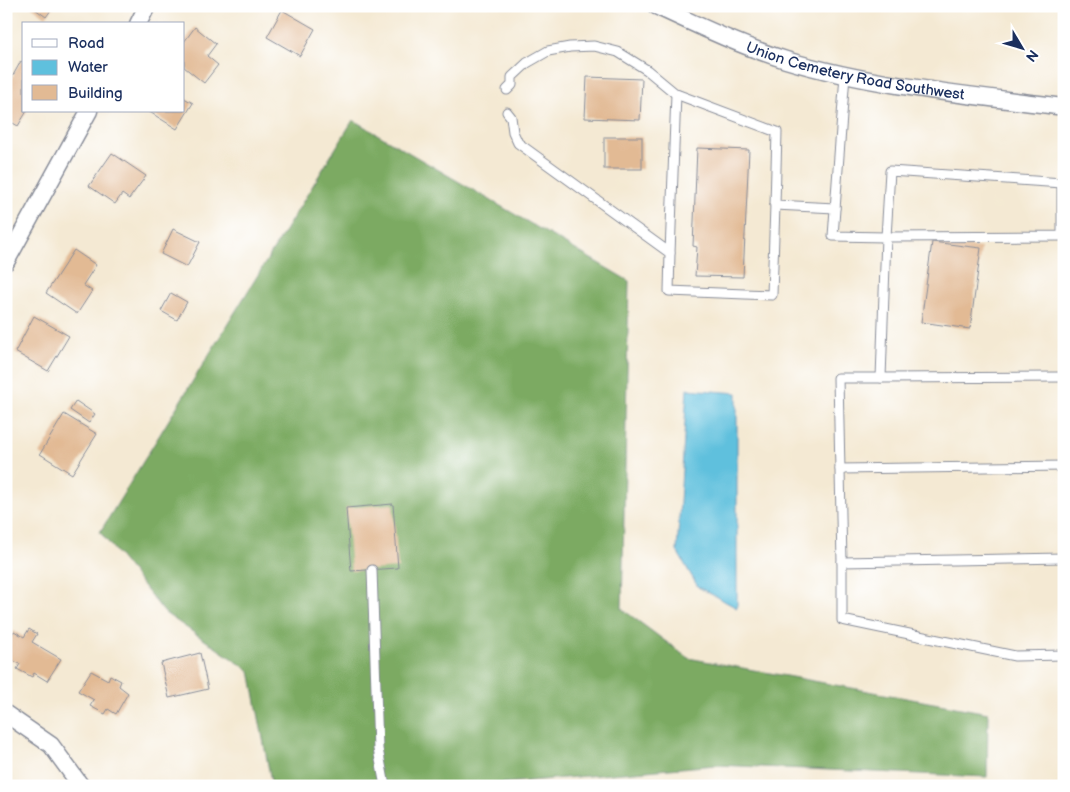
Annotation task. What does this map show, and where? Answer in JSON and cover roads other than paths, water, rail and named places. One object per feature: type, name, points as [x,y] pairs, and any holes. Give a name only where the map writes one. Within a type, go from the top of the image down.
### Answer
[{"type":"street","points":[[139,22],[147,6]]},
{"type":"street","name":"Union Cemetery Road Southwest","points":[[656,6],[731,41],[787,60],[845,75],[1064,108]]},
{"type":"street","points":[[6,262],[89,112]]},
{"type":"street","points":[[6,714],[51,745],[81,786]]},
{"type":"lane","points":[[512,88],[512,77],[527,63],[548,51],[570,47],[594,46],[618,52],[647,70],[676,94],[777,132],[772,295],[669,291],[676,94]]},
{"type":"lane","points":[[845,75],[833,236],[886,237],[1063,236],[1062,184],[890,171],[886,237],[881,378]]},
{"type":"lane","points":[[511,113],[513,132],[518,143],[670,253]]},
{"type":"lane","points":[[775,205],[835,208]]},
{"type":"lane","points":[[1064,377],[838,378],[842,620],[1015,656],[1064,655]]},
{"type":"lane","points":[[840,470],[1064,466]]},
{"type":"lane","points":[[842,562],[1064,558]]},
{"type":"lane","points":[[372,570],[378,749],[385,786]]},
{"type":"water","points":[[687,389],[737,393],[737,608],[698,587],[677,551]]}]
